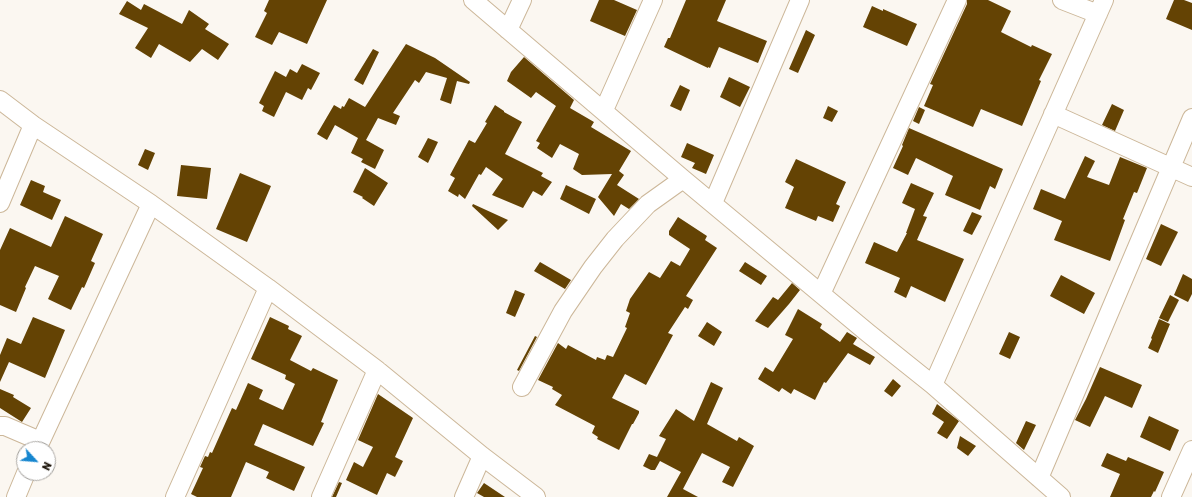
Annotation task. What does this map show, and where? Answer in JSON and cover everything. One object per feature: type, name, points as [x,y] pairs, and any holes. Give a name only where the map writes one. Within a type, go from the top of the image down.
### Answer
[{"type":"street","points":[[473,0],[821,294],[933,385],[1061,497]]},
{"type":"street","points":[[508,30],[522,0]]},
{"type":"street","points":[[604,110],[653,0]]},
{"type":"street","points":[[713,203],[800,0]]},
{"type":"street","points":[[821,294],[957,0]]},
{"type":"street","points":[[933,385],[1101,7],[1062,0]]},
{"type":"street","points":[[0,100],[33,125],[151,204],[268,288],[377,370],[482,456],[536,497]]},
{"type":"street","points":[[1053,114],[1192,177]]},
{"type":"street","points":[[1039,478],[1192,118]]},
{"type":"street","points":[[0,203],[33,125]]},
{"type":"street","points":[[522,387],[563,311],[593,267],[615,239],[648,204],[683,178]]},
{"type":"street","points":[[41,441],[151,204]]},
{"type":"street","points":[[175,497],[268,288]]},
{"type":"street","points":[[321,497],[377,370]]},
{"type":"street","points":[[0,426],[5,426],[32,441]]},
{"type":"street","points":[[1171,497],[1192,450]]},
{"type":"street","points":[[464,497],[482,456]]},
{"type":"street","points":[[16,497],[23,481]]},
{"type":"building","points":[[269,0],[327,0],[307,44],[279,32],[272,45],[255,37],[267,13],[264,11]]},
{"type":"building","points":[[599,0],[614,0],[637,10],[625,36],[590,21]]},
{"type":"building","points":[[686,0],[726,0],[717,21],[767,41],[758,63],[719,47],[710,68],[708,68],[664,47],[668,38],[670,38]]},
{"type":"building","points":[[967,0],[988,0],[1011,11],[1001,32],[1031,47],[1032,45],[1052,54],[1039,80],[1041,81],[1022,126],[981,109],[973,127],[924,106],[933,85],[930,84],[967,4]]},
{"type":"building","points":[[1174,0],[1184,0],[1192,3],[1192,30],[1166,19]]},
{"type":"building","points":[[127,1],[141,10],[144,4],[182,24],[189,10],[209,24],[205,29],[229,44],[218,60],[202,49],[190,62],[159,44],[151,58],[135,48],[148,28],[119,14]]},
{"type":"building","points":[[872,6],[883,11],[883,9],[917,24],[907,46],[863,27]]},
{"type":"building","points":[[806,30],[815,35],[798,73],[789,69]]},
{"type":"building","points":[[406,44],[435,58],[470,82],[469,84],[457,81],[451,104],[440,100],[447,78],[426,72],[419,83],[415,80],[393,113],[400,116],[396,125],[378,118],[366,140],[384,150],[375,169],[361,162],[363,159],[351,153],[358,138],[335,125],[327,140],[317,134],[334,105],[341,109],[342,106],[344,107],[349,98],[365,107]]},
{"type":"building","points":[[373,49],[379,52],[363,85],[354,80]]},
{"type":"building","points":[[524,57],[574,100],[570,108],[594,122],[591,127],[631,151],[619,171],[624,175],[617,185],[639,199],[629,209],[621,204],[614,216],[598,197],[612,174],[582,175],[573,169],[579,154],[560,144],[552,158],[537,148],[540,143],[536,141],[556,106],[536,92],[531,98],[507,81],[511,72]]},
{"type":"building","points":[[302,64],[320,73],[311,90],[308,88],[302,100],[286,92],[274,117],[262,111],[264,106],[259,103],[275,71],[286,77],[290,69],[297,73]]},
{"type":"building","points":[[729,77],[750,87],[740,107],[720,97]]},
{"type":"building","points":[[680,85],[690,90],[681,111],[670,106]]},
{"type":"building","points":[[1112,104],[1124,110],[1115,131],[1102,125]]},
{"type":"building","points":[[495,105],[522,122],[505,154],[543,173],[541,176],[552,182],[542,196],[533,191],[523,208],[492,195],[503,179],[486,167],[481,175],[479,174],[465,199],[459,194],[458,197],[448,191],[455,178],[450,175],[469,140],[475,143],[487,123],[485,122]]},
{"type":"building","points":[[828,106],[838,111],[832,122],[823,118]]},
{"type":"building","points":[[919,107],[925,110],[919,124],[913,121]]},
{"type":"building","points":[[909,128],[1003,169],[995,189],[990,186],[980,210],[945,195],[953,176],[916,158],[908,175],[893,168]]},
{"type":"building","points":[[428,138],[438,142],[428,163],[418,157]]},
{"type":"building","points":[[687,143],[714,155],[706,174],[692,168],[695,163],[681,157]]},
{"type":"building","points":[[145,149],[155,153],[148,170],[138,165]]},
{"type":"building","points":[[1085,156],[1095,161],[1087,177],[1109,185],[1120,157],[1147,168],[1137,193],[1134,192],[1123,219],[1125,220],[1110,261],[1054,240],[1062,221],[1033,209],[1041,189],[1065,199]]},
{"type":"building","points":[[796,159],[846,182],[836,204],[840,206],[833,222],[818,216],[816,221],[785,208],[794,187],[785,182]]},
{"type":"building","points":[[181,165],[211,168],[207,199],[177,196]]},
{"type":"building","points":[[365,168],[388,183],[374,206],[362,198],[363,197],[353,192]]},
{"type":"building","points":[[240,173],[271,186],[247,242],[216,229]]},
{"type":"building","points":[[31,180],[45,186],[43,192],[61,200],[52,220],[20,205]]},
{"type":"building","points":[[911,183],[934,193],[923,216],[927,217],[917,240],[964,259],[945,302],[911,286],[906,298],[894,292],[900,278],[865,263],[874,242],[897,252],[907,233],[915,209],[902,203]]},
{"type":"building","points":[[566,185],[596,199],[589,214],[560,199]]},
{"type":"building","points":[[473,204],[508,220],[498,230],[472,206]]},
{"type":"building","points":[[972,212],[982,216],[972,235],[963,231]]},
{"type":"building","points":[[65,216],[103,234],[91,261],[95,263],[84,288],[82,287],[71,310],[48,299],[59,276],[35,266],[25,287],[26,288],[16,312],[0,305],[0,250],[10,228],[51,247]]},
{"type":"building","points":[[678,217],[707,236],[705,240],[717,248],[686,296],[693,300],[688,309],[685,307],[668,333],[673,335],[646,385],[625,374],[612,398],[639,411],[619,450],[597,439],[598,437],[592,433],[595,426],[555,405],[562,395],[552,389],[553,387],[538,380],[558,343],[566,349],[568,345],[596,360],[597,357],[605,360],[607,355],[613,357],[627,328],[625,327],[630,313],[626,311],[630,299],[649,272],[660,278],[671,261],[680,266],[690,249],[669,235],[669,231]]},
{"type":"building","points":[[1161,224],[1178,232],[1161,266],[1146,259]]},
{"type":"building","points":[[540,262],[571,280],[565,289],[534,271]]},
{"type":"building","points":[[745,262],[767,276],[761,285],[739,271]]},
{"type":"building","points":[[1183,274],[1192,279],[1192,294],[1188,302],[1174,295]]},
{"type":"building","points":[[1061,275],[1095,293],[1084,314],[1050,296]]},
{"type":"building","points":[[792,283],[800,290],[768,328],[755,321],[773,297],[778,300]]},
{"type":"building","points":[[515,290],[525,294],[515,317],[506,313]]},
{"type":"building","points":[[1170,295],[1179,300],[1168,322],[1159,318]]},
{"type":"building","points":[[798,309],[822,324],[820,328],[840,342],[847,332],[857,338],[853,344],[875,357],[870,365],[848,353],[826,383],[824,382],[815,400],[794,389],[791,394],[782,388],[779,392],[758,379],[765,367],[773,372],[793,339],[785,335]]},
{"type":"building","points":[[33,317],[65,330],[45,378],[9,362],[0,382],[0,355],[7,338],[21,344]]},
{"type":"building","points":[[270,317],[289,326],[288,329],[302,336],[290,360],[311,371],[313,368],[338,380],[321,422],[324,423],[313,446],[263,424],[254,445],[305,467],[294,491],[266,478],[269,472],[246,462],[231,497],[197,497],[191,494],[203,468],[200,467],[205,456],[208,457],[210,452],[212,453],[232,408],[236,410],[248,383],[263,390],[259,399],[283,410],[295,384],[285,379],[286,375],[251,359]]},
{"type":"building","points":[[1159,319],[1170,324],[1158,353],[1148,348]]},
{"type":"building","points":[[707,322],[722,332],[714,346],[698,336]]},
{"type":"building","points":[[1009,332],[1020,337],[1010,359],[999,354]]},
{"type":"building","points":[[535,336],[537,337],[519,371],[517,370]]},
{"type":"building","points":[[1100,367],[1142,385],[1132,408],[1105,396],[1090,427],[1075,420]]},
{"type":"building","points":[[893,379],[901,386],[892,397],[884,391]]},
{"type":"building","points":[[711,382],[723,388],[707,424],[737,441],[739,437],[754,446],[733,487],[722,482],[730,467],[702,453],[683,489],[698,497],[667,497],[681,472],[660,461],[655,470],[651,470],[643,466],[649,454],[657,457],[666,439],[659,436],[676,409],[694,421]]},
{"type":"building","points":[[0,389],[14,395],[13,397],[31,408],[22,422],[0,408]]},
{"type":"building","points":[[378,394],[413,418],[395,457],[403,461],[395,477],[387,473],[377,495],[346,480],[354,462],[363,467],[373,447],[358,440]]},
{"type":"building","points":[[937,404],[959,421],[947,439],[937,433],[944,422],[932,414]]},
{"type":"building","points":[[1149,416],[1179,430],[1170,451],[1140,437]]},
{"type":"building","points":[[1026,421],[1036,425],[1024,450],[1016,443]]},
{"type":"building","points":[[960,436],[976,446],[968,456],[957,448]]},
{"type":"building","points":[[1107,453],[1126,461],[1128,457],[1164,472],[1155,492],[1154,491],[1151,497],[1110,497],[1120,474],[1101,466]]},
{"type":"building","points":[[339,482],[342,483],[336,497],[332,497]]},
{"type":"building","points":[[484,483],[505,497],[484,497],[477,493]]}]
